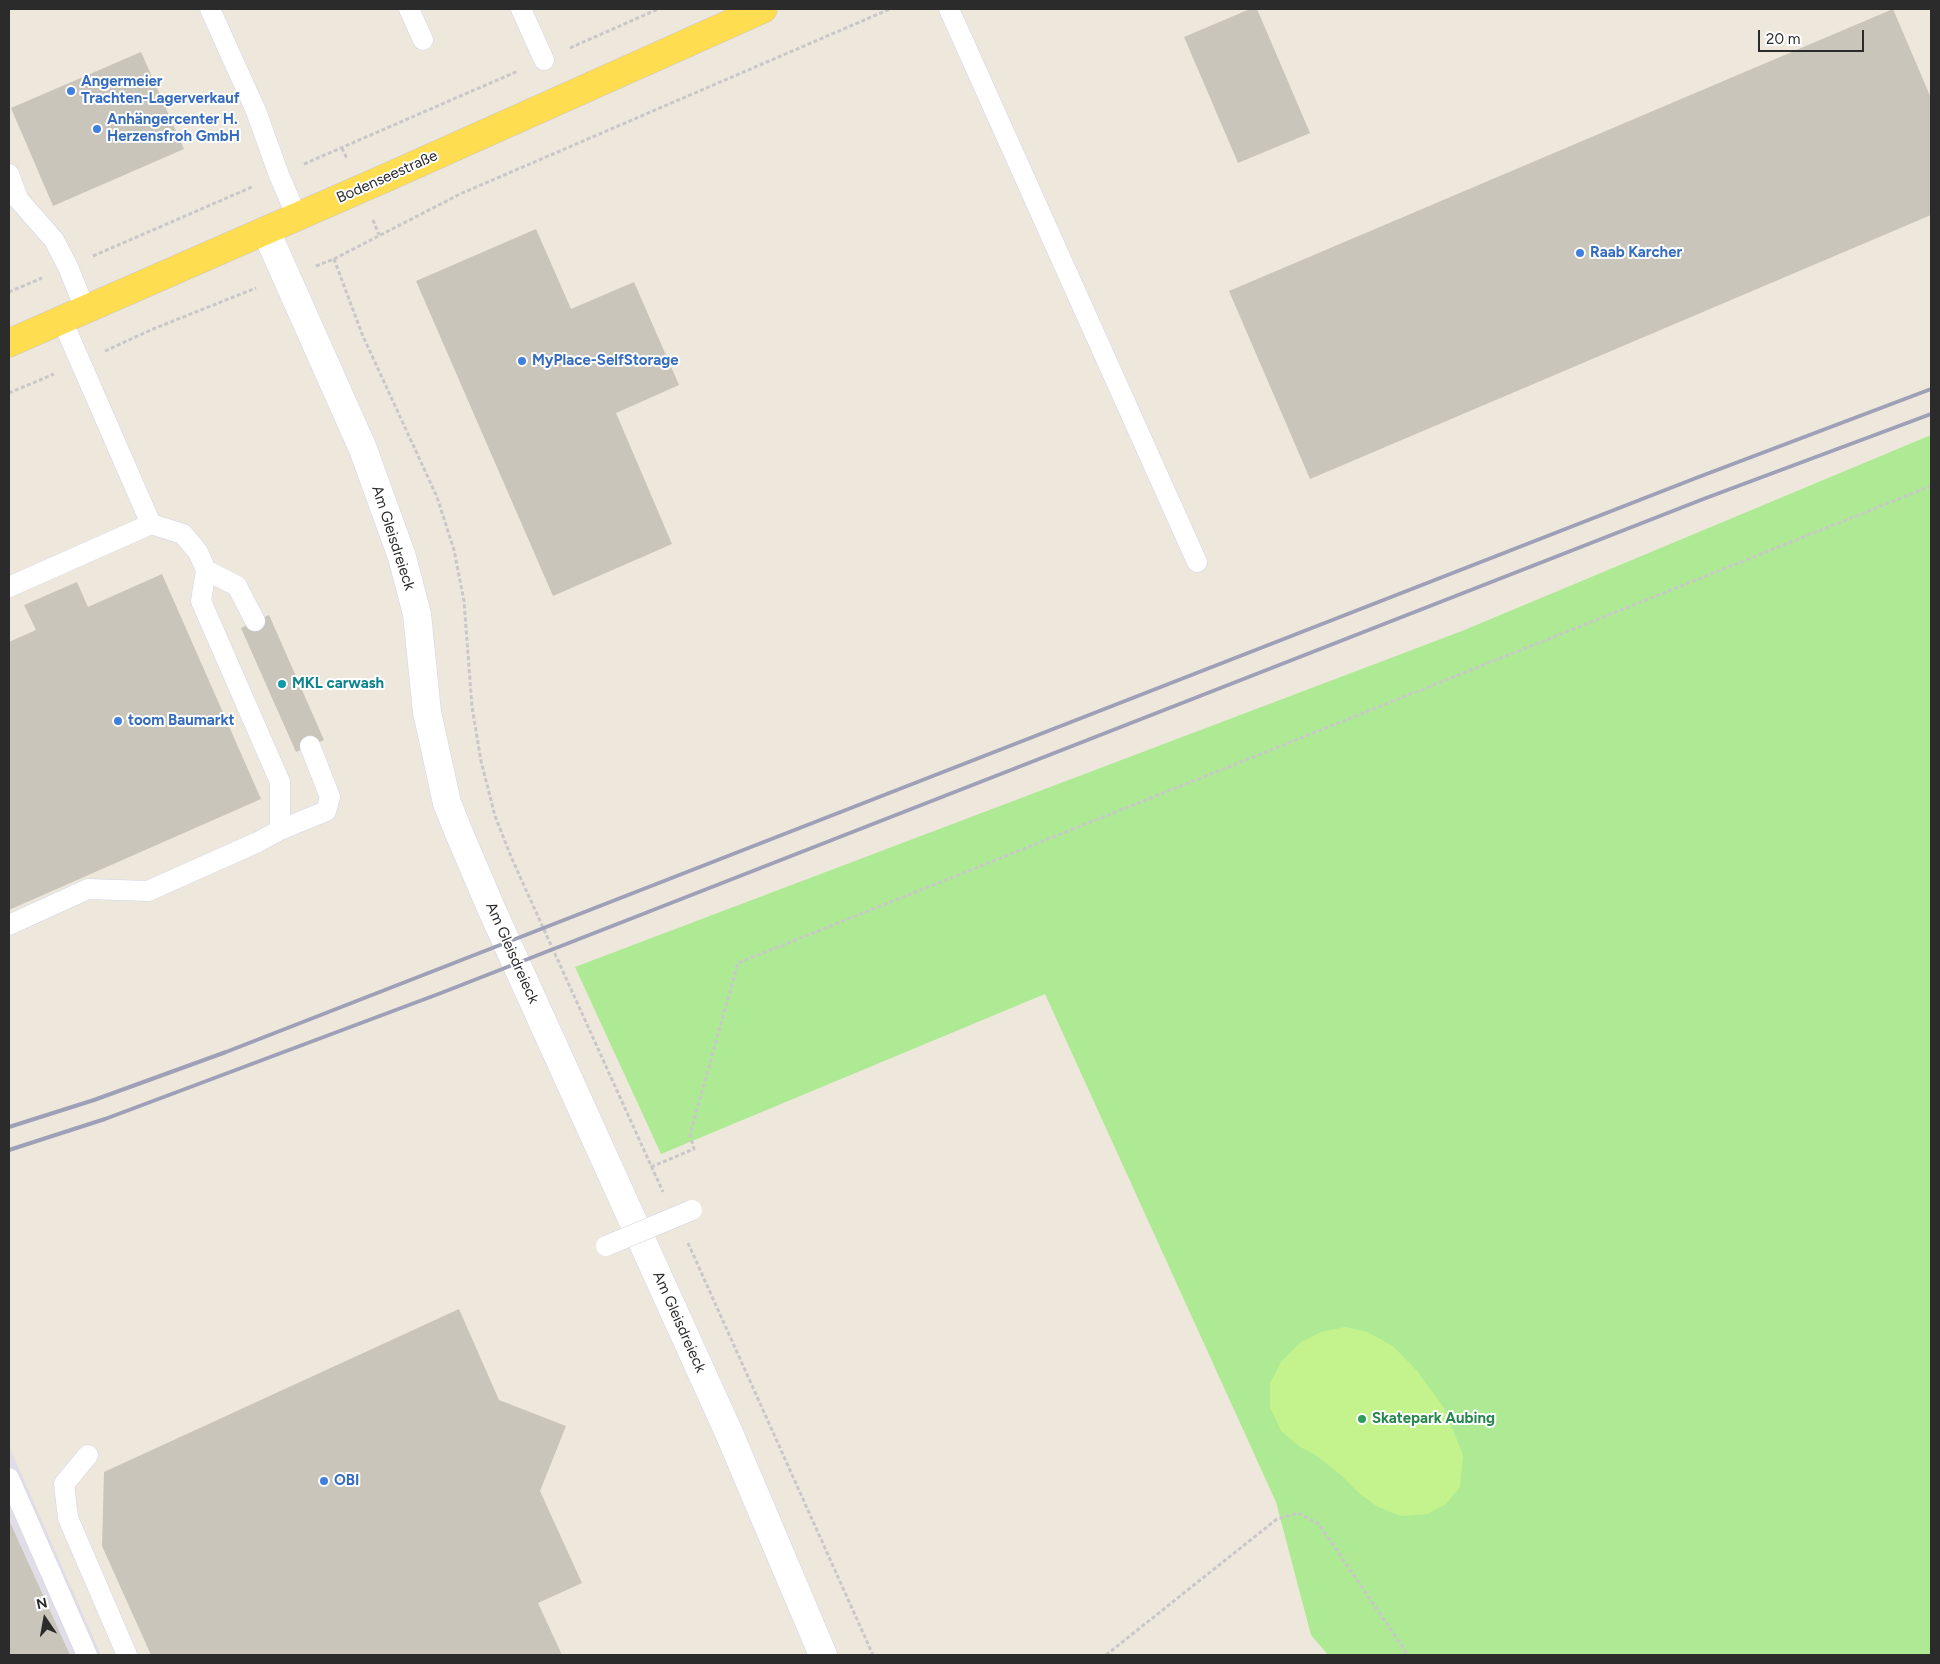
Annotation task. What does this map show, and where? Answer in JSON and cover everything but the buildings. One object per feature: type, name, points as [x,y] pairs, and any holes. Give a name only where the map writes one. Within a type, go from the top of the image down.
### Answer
[{"type":"main road","name":"Bodenseestraße","points":[[9,343],[266,231],[763,9]]},
{"type":"street","name":"Am Gleisdreieck","points":[[266,231],[363,449],[402,557],[417,614],[427,712],[447,803],[491,908],[729,1434],[823,1655]]},
{"type":"lane","points":[[210,9],[256,111],[279,175],[297,217]]},
{"type":"lane","points":[[409,9],[423,40]]},
{"type":"lane","points":[[521,9],[544,60]]},
{"type":"lane","points":[[949,9],[1197,562]]},
{"type":"lane","points":[[9,174],[18,199],[54,240],[68,267],[80,362],[151,524]]},
{"type":"lane","points":[[9,587],[151,524],[183,534],[198,552],[206,570],[201,601],[280,782],[280,830]]},
{"type":"lane","points":[[206,570],[237,586],[255,622]]},
{"type":"lane","points":[[9,925],[88,889],[148,890],[326,811],[330,797],[310,746]]},
{"type":"lane","points":[[606,1246],[692,1210]]},
{"type":"lane","points":[[88,1455],[64,1484],[68,1518],[126,1655]]},
{"type":"lane","points":[[9,1478],[87,1655]]},
{"type":"path","points":[[9,292],[658,9]]},
{"type":"path","points":[[9,393],[153,330],[334,260],[460,194],[890,9]]},
{"type":"path","points":[[334,260],[362,334],[437,497],[454,550],[464,601],[472,707],[481,761],[495,816],[512,859],[664,1193]]},
{"type":"path","points":[[652,1167],[694,1150],[690,1134],[738,963],[1931,486]]},
{"type":"path","points":[[684,1236],[873,1655]]},
{"type":"path","points":[[1106,1655],[1277,1519],[1298,1513],[1318,1524],[1408,1655]]},
{"type":"shaded area","points":[[9,1446],[101,1655],[9,1655]]},
{"type":"green space","points":[[1931,435],[1931,1655],[1328,1655],[1311,1635],[1276,1502],[1045,994],[661,1154],[575,967],[1462,631]]},
{"type":"green space","name":"Skatepark Aubing","points":[[1345,1327],[1367,1332],[1393,1346],[1418,1372],[1444,1408],[1463,1455],[1460,1487],[1446,1504],[1427,1514],[1401,1516],[1378,1507],[1359,1493],[1341,1475],[1314,1454],[1300,1447],[1281,1431],[1270,1407],[1270,1383],[1281,1362],[1301,1342],[1321,1332]]},
{"type":"railway","points":[[9,1127],[94,1100],[226,1052],[1696,478],[1931,389]]},
{"type":"railway","points":[[9,1150],[105,1119],[441,993],[1706,498],[1931,414]]},
{"type":"place","name":"Angermeier Trachten-Lagerverkauf","points":[[71,91]]},
{"type":"place","name":"Anhängercenter H. Herzensfroh GmbH","points":[[97,129]]},
{"type":"place","name":"Raab Karcher","points":[[1580,253]]},
{"type":"place","name":"MyPlace-SelfStorage","points":[[522,361]]},
{"type":"place","name":"MKL carwash","points":[[282,684]]},
{"type":"place","name":"toom Baumarkt","points":[[118,721]]},
{"type":"place","name":"Skatepark Aubing","points":[[1362,1419]]},
{"type":"place","name":"OBI","points":[[324,1481]]}]
